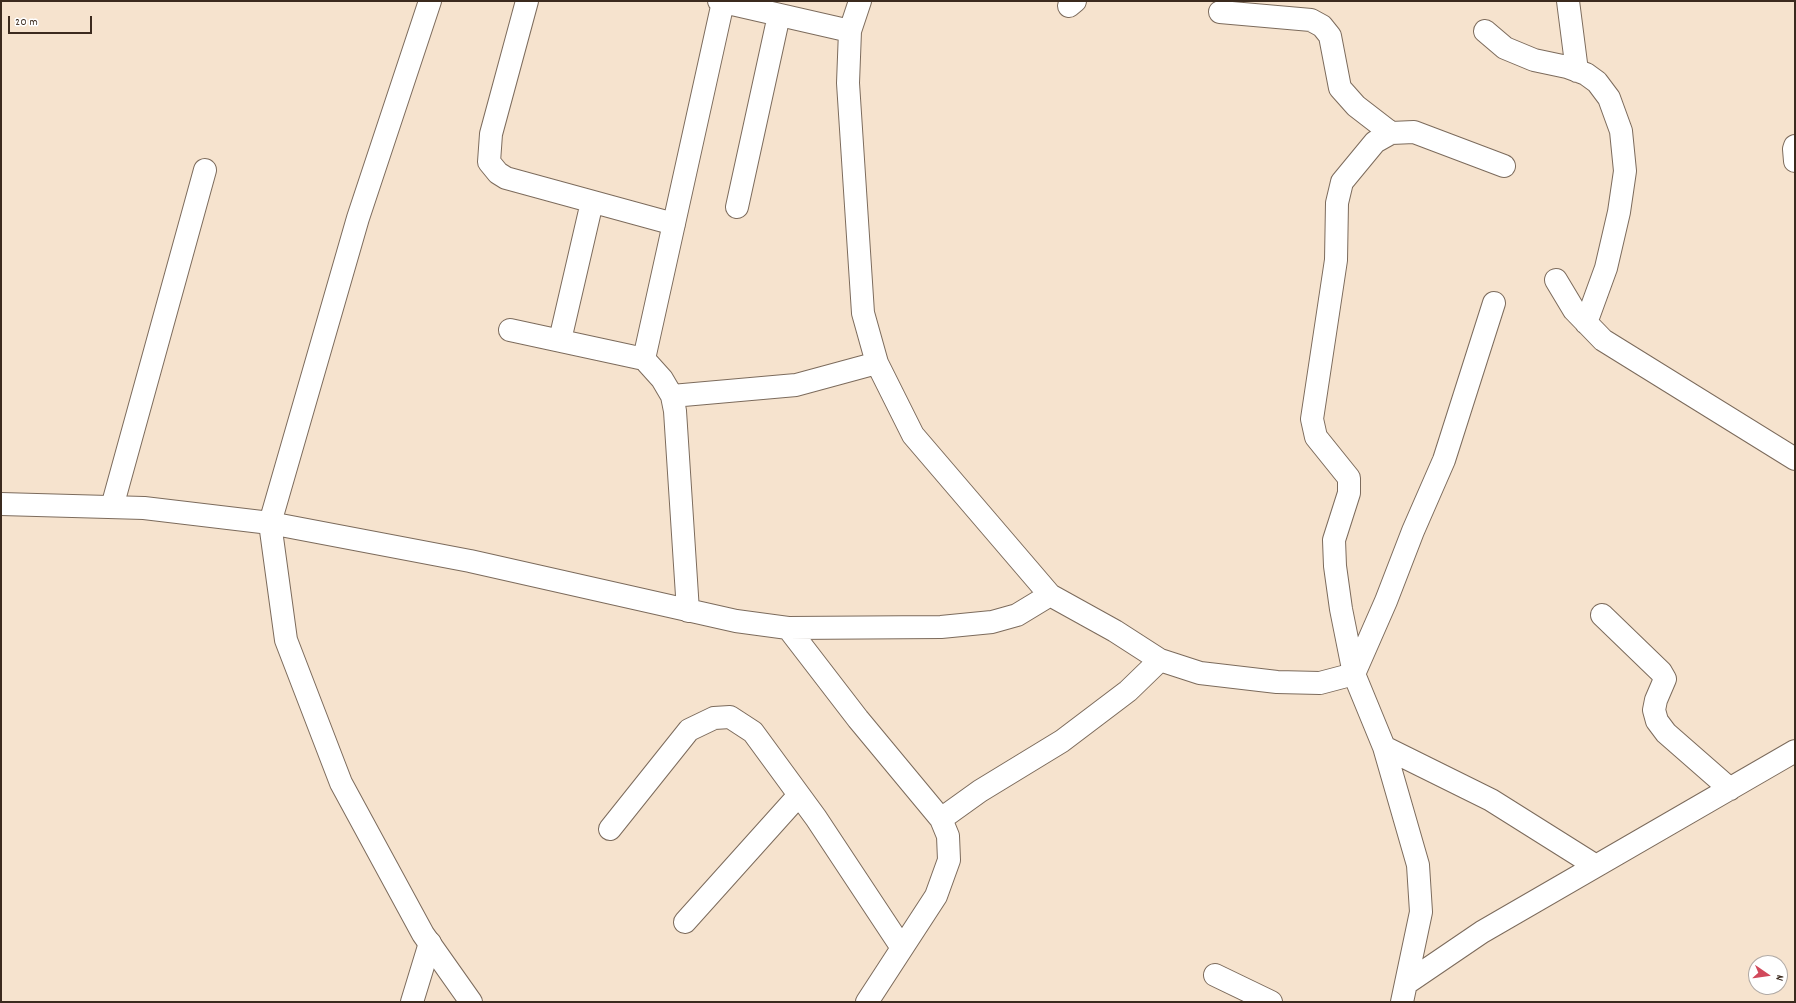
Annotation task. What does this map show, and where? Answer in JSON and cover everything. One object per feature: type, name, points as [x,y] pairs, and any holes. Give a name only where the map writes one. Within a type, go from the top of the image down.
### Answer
[{"type":"street","points":[[430,1],[358,218],[270,523],[286,640],[342,783],[423,934],[471,1002]]},
{"type":"street","points":[[527,1],[491,134],[489,162],[498,173],[506,178],[674,224]]},
{"type":"street","points":[[860,1],[850,31],[848,83],[863,313],[877,363],[913,435],[1050,595],[1115,631],[1160,660],[1200,673],[1276,682],[1320,683],[1354,674]]},
{"type":"street","points":[[1568,1],[1577,71]]},
{"type":"street","points":[[644,360],[721,2],[850,31]]},
{"type":"street","points":[[1220,12],[1311,20],[1322,26],[1330,36],[1340,88],[1356,106],[1391,133]]},
{"type":"street","points":[[737,207],[779,15]]},
{"type":"street","points":[[1484,31],[1505,48],[1534,60],[1586,74],[1597,82],[1609,98],[1621,130],[1625,171],[1619,212],[1606,268],[1586,323]]},
{"type":"street","points":[[1404,992],[1421,912],[1418,865],[1384,747],[1354,674],[1341,609],[1335,566],[1334,540],[1349,493],[1349,478],[1316,437],[1312,419],[1336,260],[1336,203],[1342,182],[1375,142],[1391,133],[1414,132],[1504,166]]},
{"type":"street","points":[[1795,146],[1795,161]]},
{"type":"street","points":[[112,507],[205,170]]},
{"type":"street","points":[[560,340],[592,202]]},
{"type":"street","points":[[1556,280],[1574,310],[1603,340],[1795,460]]},
{"type":"street","points":[[1354,674],[1444,460],[1494,304]]},
{"type":"street","points":[[510,330],[644,360],[662,379],[672,396],[675,411],[688,611]]},
{"type":"street","points":[[672,396],[796,385],[877,363]]},
{"type":"street","points":[[1,504],[144,508],[270,523],[470,561],[736,621],[788,628],[941,628],[992,622],[1017,615],[1050,595]]},
{"type":"street","points":[[1602,615],[1661,672],[1664,679],[1654,710],[1657,721],[1666,733],[1730,789]]},
{"type":"street","points":[[788,628],[863,725],[941,819],[948,836],[949,860],[936,896],[902,948],[871,1001]]},
{"type":"street","points":[[941,819],[980,791],[1062,741],[1128,691],[1160,660]]},
{"type":"street","points":[[610,829],[690,730],[714,718],[730,717],[753,732],[799,795],[902,948]]},
{"type":"street","points":[[1384,747],[1491,800],[1596,866]]},
{"type":"street","points":[[1404,992],[1482,932],[1795,751]]},
{"type":"street","points":[[685,922],[799,795]]},
{"type":"street","points":[[412,1002],[430,943]]},
{"type":"street","points":[[1215,975],[1271,1002]]}]
